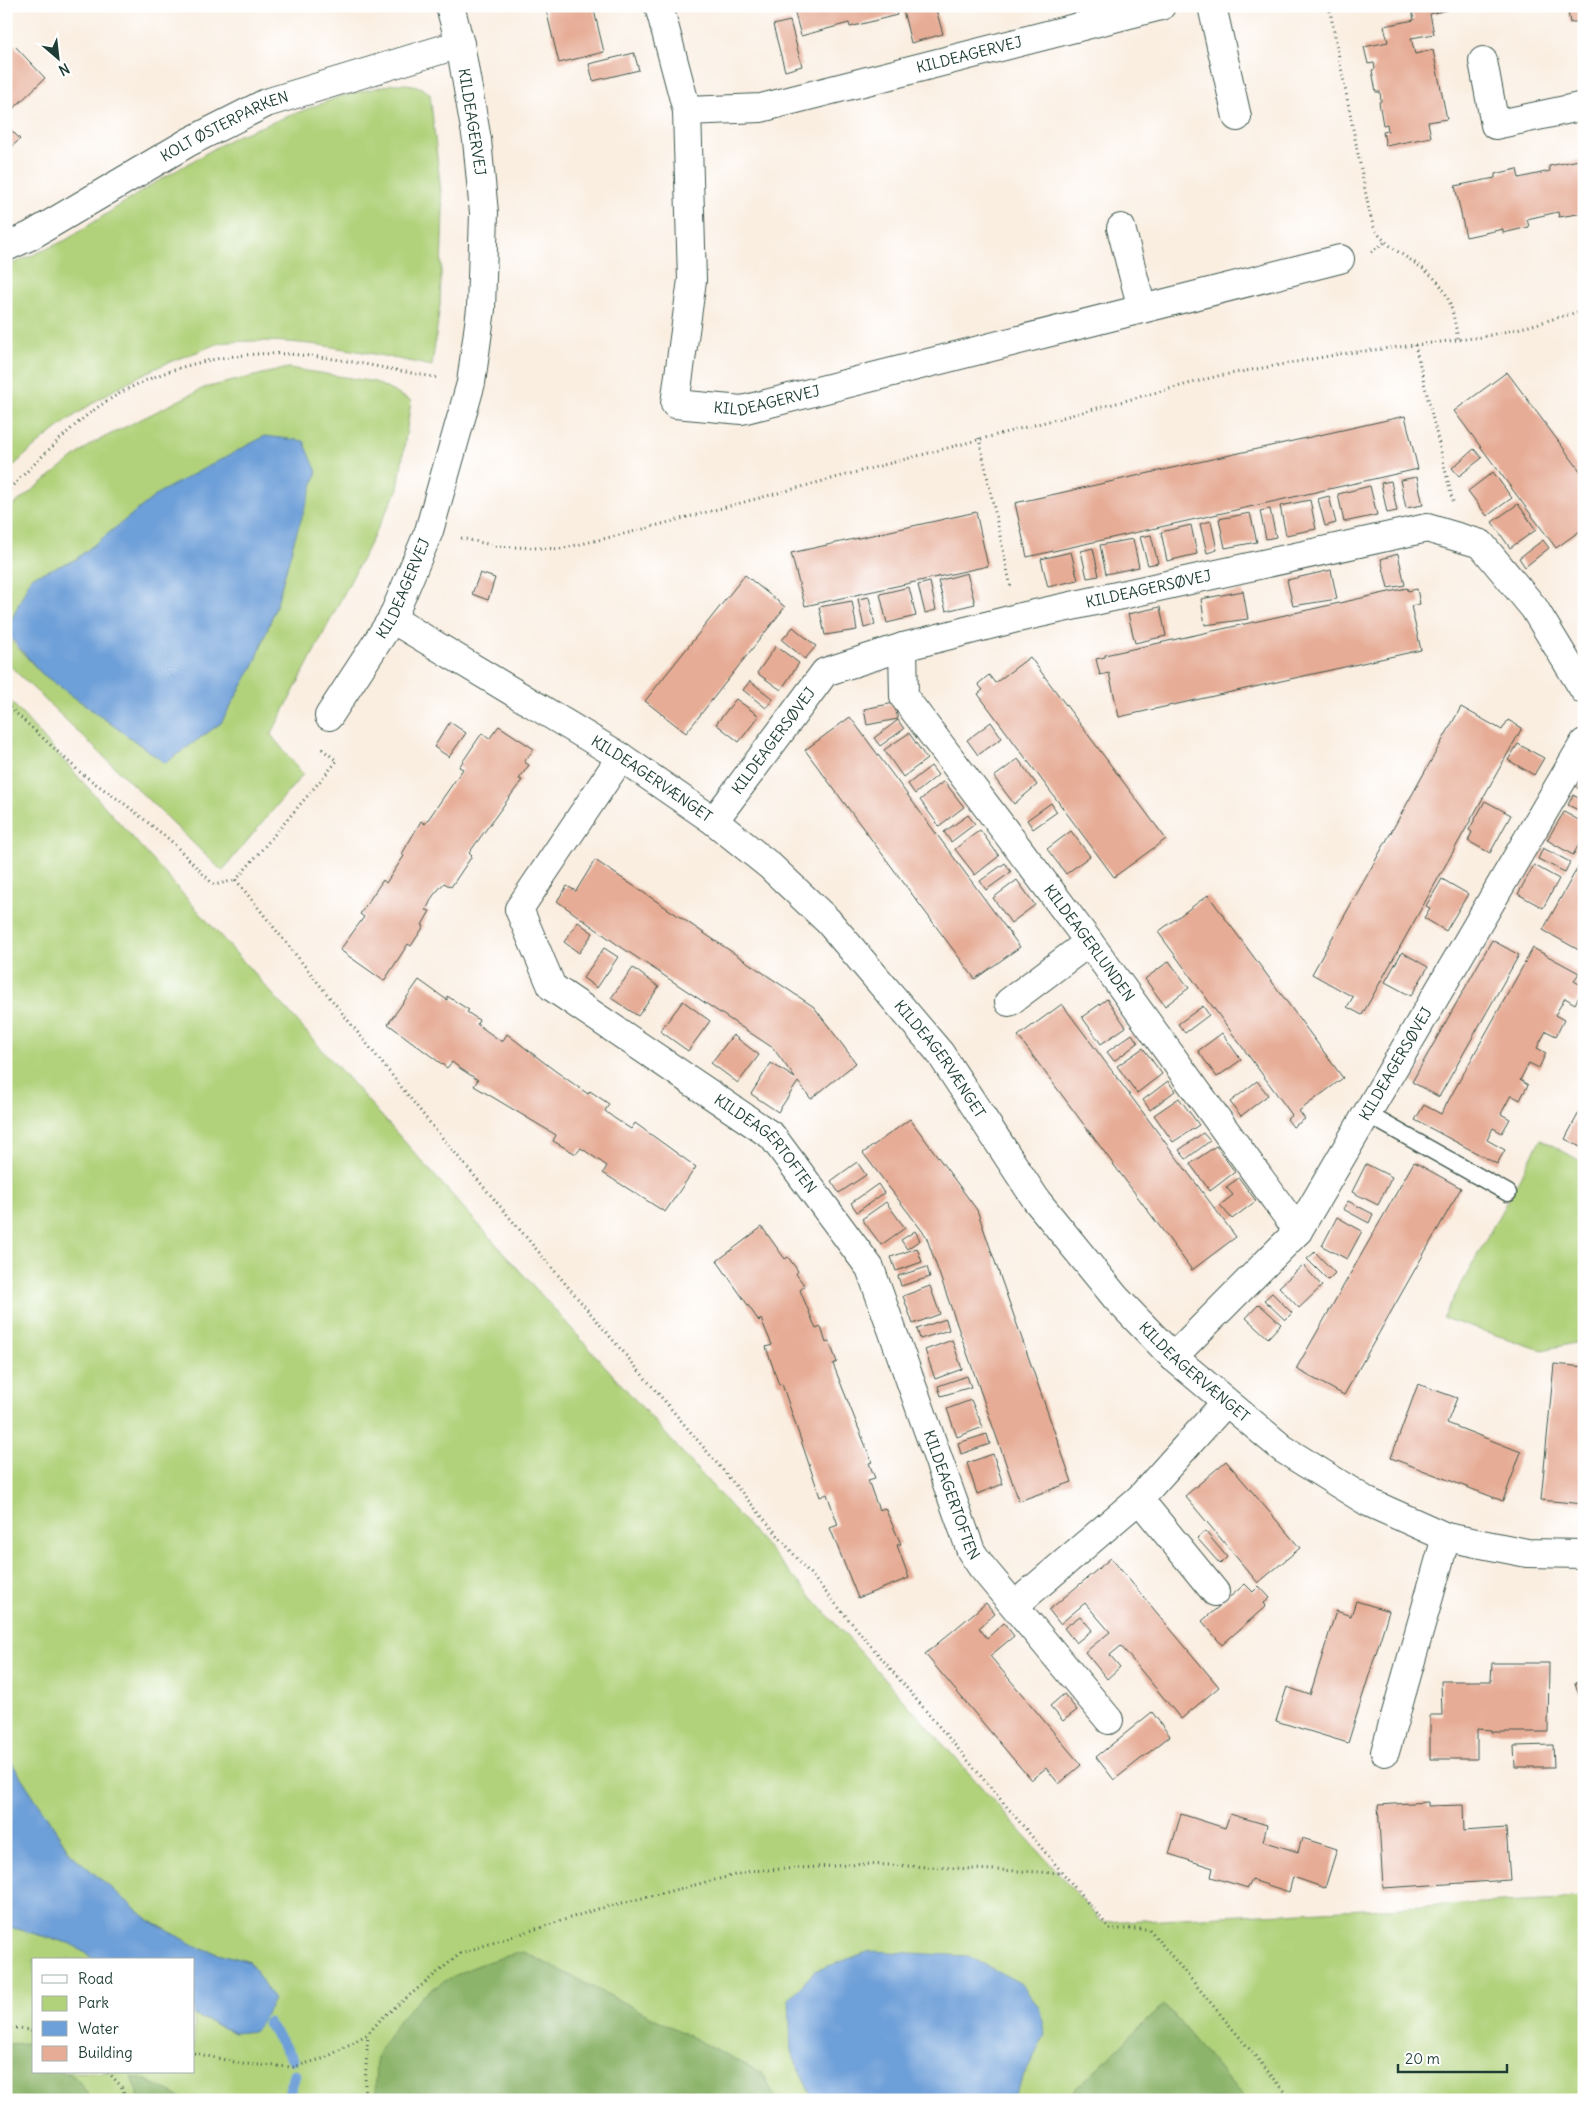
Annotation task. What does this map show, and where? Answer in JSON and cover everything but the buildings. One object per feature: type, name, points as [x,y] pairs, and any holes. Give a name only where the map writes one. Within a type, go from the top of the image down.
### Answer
[{"type":"street","name":"KILDEAGERVEJ","points":[[329,716],[392,620],[429,531],[471,383],[481,309],[484,213],[477,140],[460,44],[450,6]]},
{"type":"street","name":"KILDEAGERVEJ","points":[[659,6],[686,111],[692,280],[675,404],[742,410],[1340,259]]},
{"type":"street","name":"KILDEAGERVEJ","points":[[686,111],[761,108],[1161,6]]},
{"type":"street","points":[[1212,6],[1237,117]]},
{"type":"street","name":"KOLT ØSTERPARKEN","points":[[6,247],[30,236],[189,142],[266,103],[460,44]]},
{"type":"street","points":[[1484,60],[1495,125],[1584,106]]},
{"type":"street","points":[[1121,228],[1142,309]]},
{"type":"street","name":"KILDEAGERSØVEJ","points":[[714,821],[825,672],[903,647],[1017,618],[1427,528],[1480,544],[1534,608],[1584,690]]},
{"type":"street","name":"KILDEAGERVÆNGET","points":[[392,620],[621,757],[714,821],[770,866],[828,921],[940,1053],[1037,1200],[1116,1298],[1173,1358],[1225,1403],[1283,1449],[1368,1502],[1446,1536],[1527,1553],[1584,1554]]},
{"type":"street","name":"KILDEAGERLUNDEN","points":[[903,647],[904,697],[1089,942],[1298,1231]]},
{"type":"street","name":"KILDEAGERSØVEJ","points":[[1173,1358],[1298,1231],[1584,743]]},
{"type":"street","name":"KILDEAGERTOFTEN","points":[[621,757],[519,909],[552,987],[772,1136],[870,1268],[971,1551],[981,1566],[1109,1720]]},
{"type":"street","points":[[1009,1002],[1089,942]]},
{"type":"street","points":[[1015,1605],[1139,1499],[1225,1403]]},
{"type":"street","points":[[1139,1499],[1215,1592]]},
{"type":"street","points":[[1385,1752],[1446,1536]]},
{"type":"lane","points":[[1367,1114],[1508,1194]]},
{"type":"path","points":[[1329,6],[1368,210],[1375,230],[1385,242],[1426,272],[1443,288],[1453,314],[1458,340]]},
{"type":"path","points":[[429,531],[496,546],[560,549],[628,533],[979,438],[1218,376],[1340,354],[1458,340],[1529,326],[1584,310]]},
{"type":"path","points":[[1415,345],[1461,539]]},
{"type":"path","points":[[6,492],[86,416],[126,390],[162,374],[208,361],[259,354],[309,357],[471,383]]},
{"type":"path","points":[[979,438],[1017,618]]},
{"type":"path","points":[[6,704],[82,774],[126,804],[170,840],[214,886],[236,880],[338,760],[304,737],[329,716]]},
{"type":"path","points":[[236,880],[434,1128],[1110,1929],[1149,1929],[1292,2100]]},
{"type":"path","points":[[195,2053],[243,2064],[293,2066],[325,2058],[368,2034],[382,2018],[461,1953],[598,1909],[751,1871],[865,1864],[1062,1873]]},
{"type":"path","points":[[6,2028],[20,2028],[32,2031]]},
{"type":"path","points":[[364,2100],[368,2034]]},
{"type":"path","points":[[110,2074],[121,2086],[127,2100]]},
{"type":"green space","points":[[393,84],[417,86],[430,94],[443,210],[440,305],[432,366],[357,351],[307,344],[256,341],[222,343],[171,361],[145,373],[95,402],[48,436],[6,473],[6,267],[66,240],[153,184],[234,137],[341,96]]},
{"type":"green space","points":[[288,368],[375,382],[411,401],[398,489],[271,735],[303,774],[222,871],[6,662],[6,635],[41,673],[165,763],[221,723],[255,663],[276,606],[294,541],[265,436],[219,462],[115,529],[74,560],[31,578],[6,632],[6,511],[91,444],[204,388]]},
{"type":"green space","points":[[6,696],[1102,1922],[1584,1898],[1584,2100],[1011,2100],[1045,2035],[791,2051],[813,2100],[6,2100],[6,1926],[72,1944],[92,1958],[32,1958],[32,2074],[195,2074],[195,2015],[235,2033],[250,1962],[200,1948],[150,1921],[71,1854],[6,1754]]},
{"type":"green space","points":[[1541,1139],[1584,1163],[1584,1341],[1542,1350],[1443,1318]]},
{"type":"green space","points":[[524,1952],[762,2073],[777,2100],[377,2100],[375,2073],[378,2055],[399,2020],[413,2005],[446,1980],[484,1963]]},
{"type":"green space","points":[[1164,2004],[1245,2100],[1064,2100]]},
{"type":"green space","points":[[28,2043],[32,2046],[32,2074],[68,2074],[79,2082],[91,2100],[6,2100],[6,2044]]},
{"type":"green space","points":[[131,2077],[142,2078],[185,2100],[140,2100]]},
{"type":"water","points":[[265,436],[304,441],[317,472],[294,541],[276,606],[255,663],[221,723],[165,763],[41,673],[6,632],[31,577],[75,560],[160,492]]},
{"type":"water","points":[[6,1754],[71,1854],[150,1921],[200,1948],[250,1962],[274,2000],[255,2031],[235,2033],[195,2015],[195,1958],[92,1958],[72,1944],[6,1926]]},
{"type":"water","points":[[870,1951],[968,1956],[1020,1983],[1039,2007],[1045,2035],[1011,2100],[813,2100],[791,2051],[789,1999],[815,1971]]},
{"type":"waterway","points":[[268,2023],[293,2059]]},
{"type":"waterway","points":[[287,2100],[295,2075]]}]
